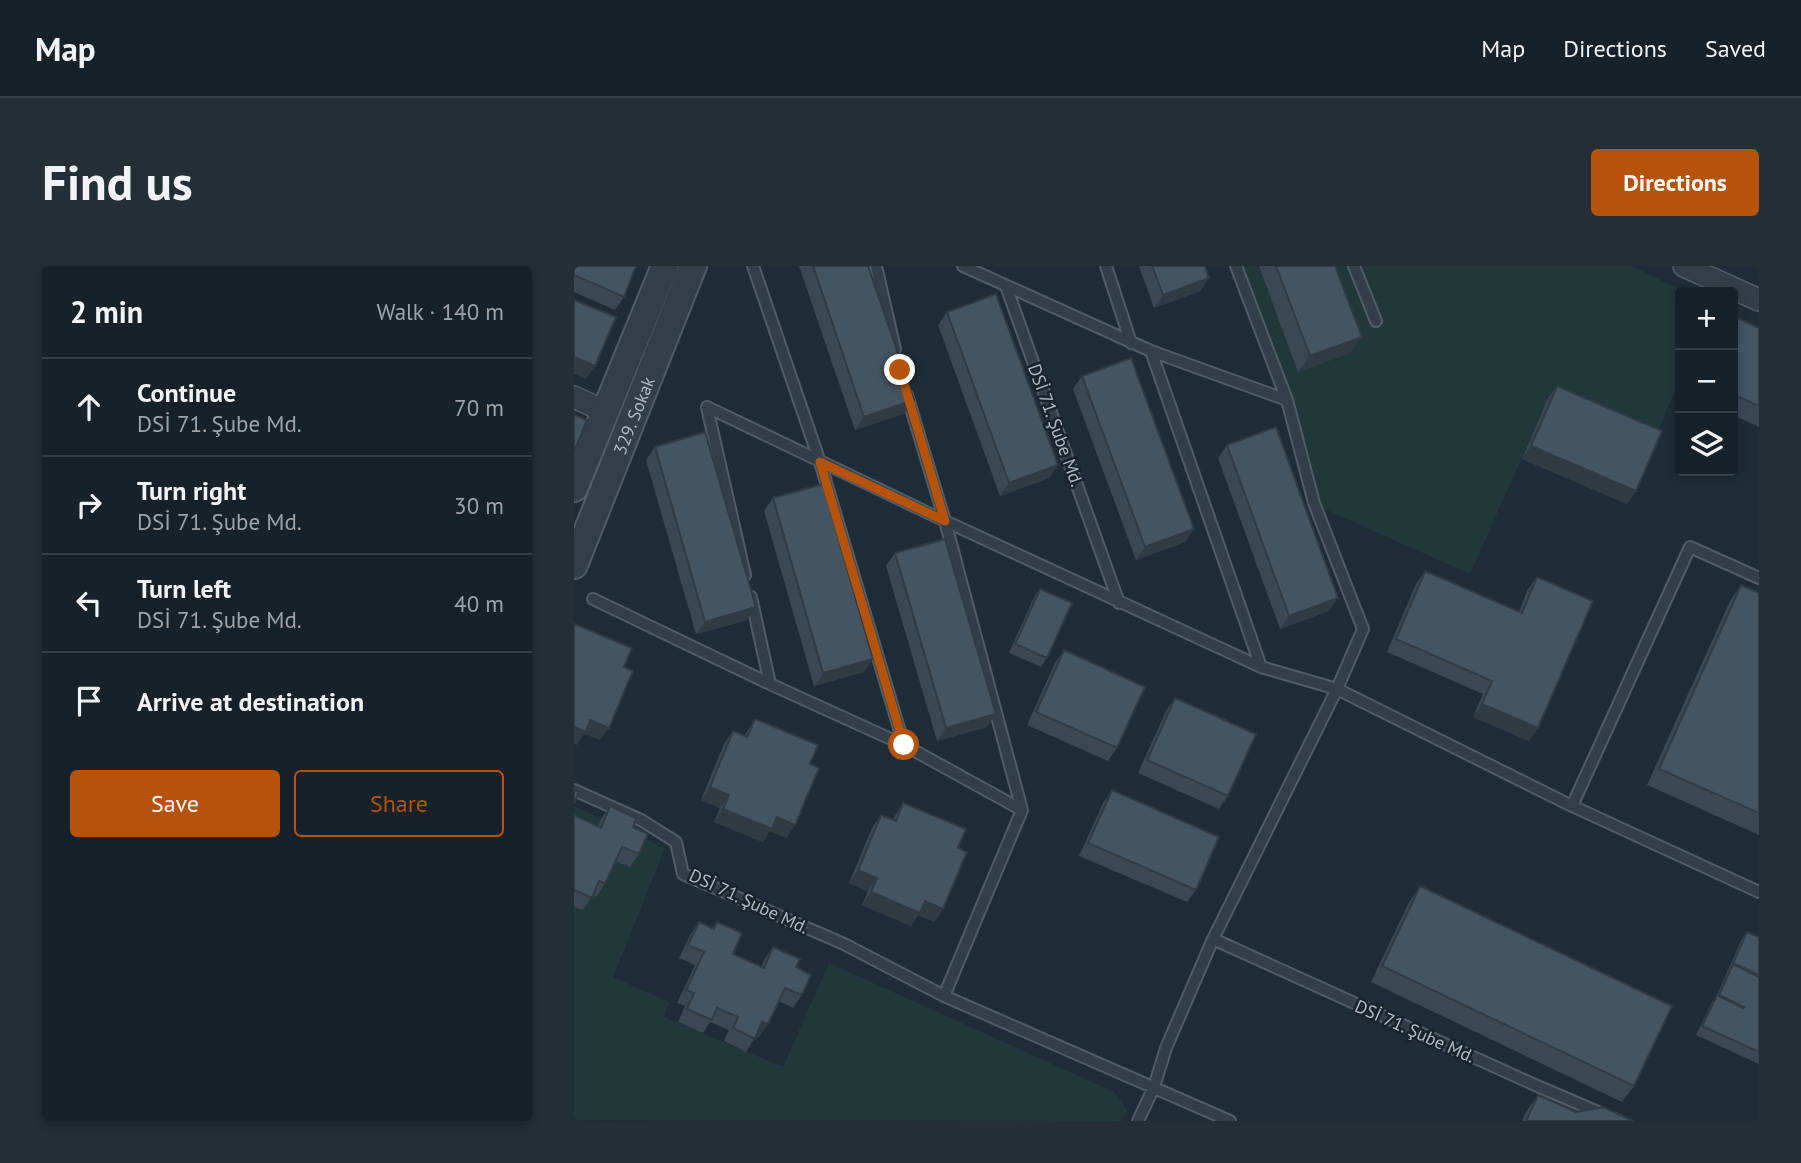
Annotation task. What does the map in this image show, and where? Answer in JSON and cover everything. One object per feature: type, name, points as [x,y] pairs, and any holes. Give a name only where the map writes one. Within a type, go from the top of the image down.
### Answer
[{"type":"street","name":"329. Sokak","points":[[574,488],[665,266]]},
{"type":"street","name":"329. Sokak","points":[[574,565],[693,266]]},
{"type":"street","points":[[1684,266],[1759,300]]},
{"type":"street","points":[[574,397],[606,412]]},
{"type":"lane","points":[[753,266],[820,462],[904,745]]},
{"type":"lane","points":[[876,266],[897,357]]},
{"type":"lane","points":[[963,266],[1131,343],[1287,400]]},
{"type":"lane","points":[[985,266],[989,278]]},
{"type":"lane","points":[[1106,266],[1131,343]]},
{"type":"lane","points":[[1138,1121],[1213,939],[1337,689],[1363,629],[1314,503],[1287,400],[1236,266]]},
{"type":"lane","points":[[1354,266],[1376,321]]},
{"type":"lane","name":"DSİ 71. Şube Md.","points":[[1006,286],[1119,603]]},
{"type":"lane","points":[[1151,351],[1261,667]]},
{"type":"lane","points":[[903,383],[945,521],[1022,810],[944,996]]},
{"type":"lane","points":[[770,684],[707,407],[1119,603],[1261,667],[1337,689],[1572,806],[1759,892]]},
{"type":"lane","points":[[1572,806],[1690,547],[1759,579]]},
{"type":"lane","points":[[593,599],[904,745],[1022,810]]},
{"type":"lane","name":"DSİ 71. Şube Md.","points":[[574,790],[641,820],[676,842],[683,874],[844,944],[944,996],[1230,1121]]},
{"type":"lane","name":"DSİ 71. Şube Md.","points":[[1213,939],[1619,1121]]},
{"type":"green space","points":[[1233,266],[1632,266],[1675,287],[1675,391],[1653,443],[1548,399],[1470,574],[1320,507]]},
{"type":"green space","points":[[574,806],[665,848],[613,977],[669,1002],[664,1017],[783,1067],[829,963],[1114,1092],[1127,1110],[1122,1121],[574,1120]]},
{"type":"building","points":[[574,266],[636,266],[624,297],[574,275]]},
{"type":"building","points":[[813,266],[868,266],[914,400],[864,417]]},
{"type":"building","points":[[1152,266],[1205,266],[1209,278],[1163,295]]},
{"type":"building","points":[[1276,266],[1335,266],[1362,337],[1310,356]]},
{"type":"building","points":[[996,294],[1058,465],[1009,483],[947,312]]},
{"type":"building","points":[[574,300],[616,317],[595,366],[574,357]]},
{"type":"building","points":[[1738,318],[1759,328],[1759,406],[1738,396]]},
{"type":"building","points":[[1131,358],[1194,529],[1145,547],[1082,376]]},
{"type":"building","points":[[1557,386],[1662,431],[1636,491],[1531,446]]},
{"type":"building","points":[[574,415],[587,420],[574,452]]},
{"type":"building","points":[[1276,427],[1338,598],[1289,616],[1227,445]]},
{"type":"building","points":[[705,432],[756,607],[705,622],[655,447]]},
{"type":"building","points":[[823,484],[873,659],[823,673],[773,498]]},
{"type":"building","points":[[945,539],[996,714],[946,728],[895,553]]},
{"type":"building","points":[[1425,571],[1522,613],[1537,577],[1593,601],[1538,728],[1482,704],[1492,681],[1396,639]]},
{"type":"building","points":[[1741,585],[1759,593],[1759,813],[1659,769]]},
{"type":"building","points":[[1040,589],[1072,603],[1047,658],[1015,644]]},
{"type":"building","points":[[574,624],[632,648],[624,667],[633,671],[609,728],[590,720],[586,732],[574,727]]},
{"type":"building","points":[[1064,650],[1145,687],[1117,748],[1036,712]]},
{"type":"building","points":[[1175,698],[1256,734],[1228,796],[1147,760]]},
{"type":"building","points":[[755,719],[818,745],[810,764],[819,768],[795,825],[777,817],[772,829],[723,809],[729,795],[710,787],[733,731],[747,737]]},
{"type":"building","points":[[574,790],[579,792],[574,804]]},
{"type":"building","points":[[1112,790],[1219,837],[1196,890],[1088,843]]},
{"type":"building","points":[[903,803],[966,829],[958,848],[967,852],[943,909],[925,901],[920,913],[871,892],[877,878],[858,870],[881,815],[896,821]]},
{"type":"building","points":[[610,806],[636,818],[633,827],[648,834],[639,854],[622,847],[605,884],[599,881],[592,898],[574,890],[574,815],[601,828]]},
{"type":"building","points":[[1420,886],[1672,1006],[1634,1086],[1382,966]]},
{"type":"building","points":[[699,922],[714,929],[717,922],[742,933],[733,954],[764,968],[773,947],[800,959],[796,967],[811,975],[802,995],[785,988],[768,1024],[762,1022],[755,1039],[733,1028],[738,1017],[717,1008],[712,1020],[687,1009],[694,993],[686,990],[704,952],[688,945]]},
{"type":"building","points":[[1747,932],[1759,937],[1759,975],[1733,963]]},
{"type":"building","points":[[1733,964],[1759,977],[1759,1052],[1702,1026],[1717,995],[1744,1007],[1719,995]]},
{"type":"building","points":[[1538,1095],[1576,1112],[1603,1107],[1633,1121],[1526,1121]]},
{"type":"route","points":[[900,370],[945,521],[820,462],[904,745]]}]
